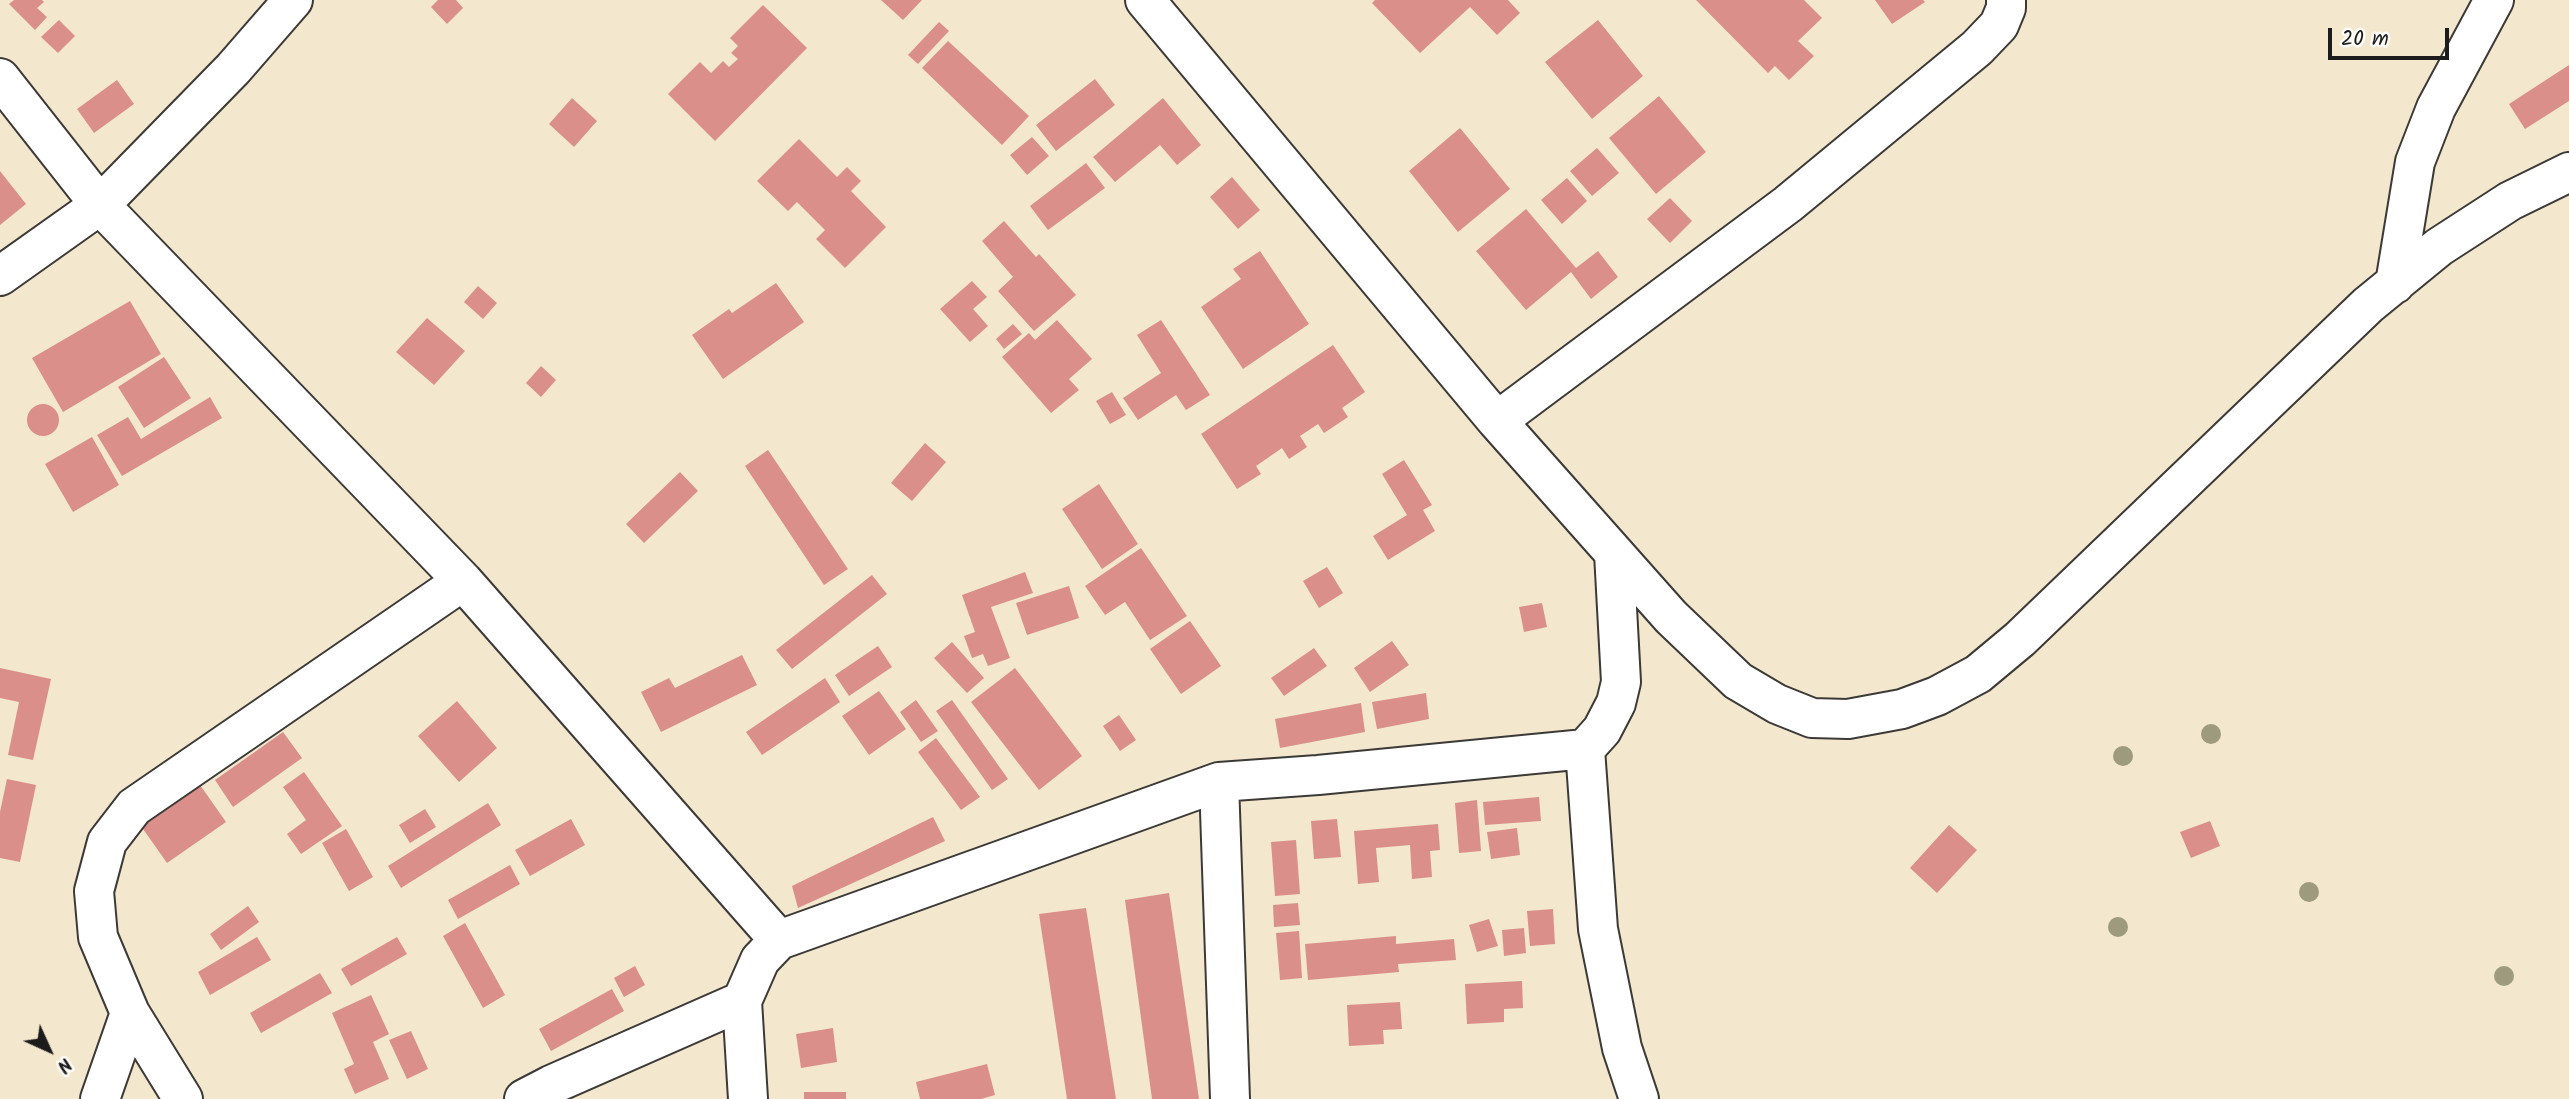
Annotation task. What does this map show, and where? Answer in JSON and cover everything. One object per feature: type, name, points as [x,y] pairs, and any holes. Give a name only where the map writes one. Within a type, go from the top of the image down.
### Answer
[{"type":"street","points":[[0,276],[100,205],[233,69],[293,0]]},
{"type":"street","points":[[1145,0],[1497,421],[1671,617],[1738,681],[1777,704],[1812,718],[1848,719],[1902,709],[1937,696],[1978,674],[2020,639],[2368,306],[2439,247],[2510,201],[2569,172]]},
{"type":"street","points":[[1497,421],[1788,204],[1976,48],[1999,25],[2006,8],[2006,0]]},
{"type":"street","points":[[2395,284],[2415,162],[2437,108],[2494,0]]},
{"type":"street","points":[[0,78],[100,205],[463,581],[779,940]]},
{"type":"street","points":[[748,1099],[742,1001],[760,960],[779,940],[1219,782],[1585,749],[1602,730],[1616,703],[1621,682],[1614,553]]},
{"type":"street","points":[[183,1099],[131,1013],[98,937],[94,891],[107,842],[134,807],[463,581]]},
{"type":"street","points":[[1585,749],[1598,929],[1622,1048],[1639,1099]]},
{"type":"street","points":[[1219,782],[1230,1099]]},
{"type":"street","points":[[524,1099],[742,1001]]},
{"type":"street","points":[[100,1099],[131,1013]]},
{"type":"building","points":[[14,0],[42,0],[44,2],[37,8],[47,17],[35,30],[9,4]]},
{"type":"building","points":[[438,0],[456,0],[463,8],[447,24],[431,7]]},
{"type":"building","points":[[881,0],[922,0],[903,20]]},
{"type":"building","points":[[1375,0],[1508,0],[1520,13],[1497,35],[1470,7],[1420,53],[1372,3]]},
{"type":"building","points":[[1696,0],[1804,0],[1822,18],[1798,41],[1814,56],[1789,80],[1775,66],[1768,73]]},
{"type":"building","points":[[1875,0],[1923,0],[1925,2],[1892,24]]},
{"type":"building","points":[[763,5],[807,48],[715,141],[668,94],[700,62],[711,73],[723,61],[729,67],[738,59],[731,53],[738,46],[730,38]]},
{"type":"building","points":[[59,20],[75,36],[58,53],[41,37]]},
{"type":"building","points":[[1598,20],[1643,76],[1592,119],[1545,62]]},
{"type":"building","points":[[939,22],[949,31],[918,64],[908,55]]},
{"type":"building","points":[[948,41],[1029,116],[1002,145],[922,68]]},
{"type":"building","points":[[2569,65],[2569,101],[2525,129],[2509,104]]},
{"type":"building","points":[[1095,79],[1115,105],[1056,151],[1036,125]]},
{"type":"building","points":[[117,80],[134,104],[94,133],[77,109]]},
{"type":"building","points":[[1659,96],[1706,152],[1656,194],[1609,138]]},
{"type":"building","points":[[572,98],[597,121],[574,147],[549,124]]},
{"type":"building","points":[[1163,98],[1201,145],[1177,165],[1160,145],[1115,182],[1093,157]]},
{"type":"building","points":[[1460,128],[1510,189],[1458,232],[1409,171]]},
{"type":"building","points":[[1032,137],[1049,156],[1027,175],[1010,155]]},
{"type":"building","points":[[799,139],[837,177],[847,167],[861,181],[851,191],[886,227],[845,268],[816,239],[825,230],[797,202],[788,211],[757,181]]},
{"type":"building","points":[[1597,148],[1619,173],[1592,196],[1570,171]]},
{"type":"building","points":[[1086,163],[1105,188],[1048,230],[1030,206]]},
{"type":"building","points":[[0,171],[26,204],[0,225]]},
{"type":"building","points":[[1232,177],[1260,210],[1238,229],[1210,197]]},
{"type":"building","points":[[1567,178],[1587,201],[1562,224],[1541,200]]},
{"type":"building","points":[[1670,198],[1692,221],[1670,243],[1647,219]]},
{"type":"building","points":[[1526,209],[1576,268],[1598,251],[1618,277],[1591,299],[1571,272],[1526,310],[1476,251]]},
{"type":"building","points":[[1004,221],[1036,257],[1039,254],[1076,295],[1034,331],[998,291],[1013,277],[982,241]]},
{"type":"building","points":[[1260,251],[1309,324],[1243,369],[1201,307],[1241,279],[1233,269]]},
{"type":"building","points":[[972,281],[987,297],[973,309],[988,326],[970,342],[940,309]]},
{"type":"building","points":[[776,283],[804,322],[723,379],[692,335],[729,309],[732,313]]},
{"type":"building","points":[[478,286],[497,303],[483,319],[464,302]]},
{"type":"building","points":[[130,301],[161,354],[63,412],[32,358]]},
{"type":"building","points":[[427,318],[465,351],[434,385],[396,352]]},
{"type":"building","points":[[1057,320],[1092,359],[1069,379],[1079,390],[1051,413],[1002,357],[1029,333],[1035,340]]},
{"type":"building","points":[[1161,320],[1210,395],[1186,410],[1176,395],[1138,420],[1123,398],[1161,373],[1137,335]]},
{"type":"building","points":[[1013,324],[1022,334],[1004,349],[996,339]]},
{"type":"building","points":[[1333,345],[1365,392],[1342,408],[1348,417],[1324,433],[1318,424],[1300,436],[1307,447],[1289,459],[1282,448],[1256,466],[1261,474],[1237,489],[1201,434]]},
{"type":"building","points":[[164,357],[191,398],[144,428],[118,387]]},
{"type":"building","points":[[541,366],[556,380],[541,397],[526,383]]},
{"type":"building","points":[[1112,392],[1126,415],[1110,424],[1096,401]]},
{"type":"building","points":[[210,397],[222,418],[122,476],[97,435],[128,417],[141,439]]},
{"type":"building","points":[[43,404],[54,409],[59,420],[54,431],[43,436],[32,431],[27,420],[32,409]]},
{"type":"building","points":[[92,437],[119,485],[73,512],[45,464]]},
{"type":"building","points":[[925,443],[946,462],[912,501],[891,483]]},
{"type":"building","points":[[768,450],[848,569],[824,585],[745,466]]},
{"type":"building","points":[[1404,460],[1432,505],[1423,510],[1435,531],[1388,560],[1373,536],[1407,515],[1382,474]]},
{"type":"building","points":[[680,472],[698,491],[644,543],[626,524]]},
{"type":"building","points":[[1099,484],[1138,544],[1102,569],[1062,509]]},
{"type":"building","points":[[1141,548],[1187,616],[1150,640],[1125,602],[1105,615],[1085,586]]},
{"type":"building","points":[[1327,567],[1343,593],[1319,608],[1303,581]]},
{"type":"building","points":[[1025,572],[1033,593],[991,607],[1010,658],[988,666],[983,654],[972,658],[964,636],[975,632],[962,595]]},
{"type":"building","points":[[872,575],[887,594],[792,669],[776,650]]},
{"type":"building","points":[[1069,586],[1079,618],[1027,635],[1016,603]]},
{"type":"building","points":[[1542,603],[1547,627],[1524,632],[1519,607]]},
{"type":"building","points":[[1190,621],[1221,666],[1181,694],[1150,649]]},
{"type":"building","points":[[1392,641],[1409,665],[1370,692],[1354,668]]},
{"type":"building","points":[[952,642],[984,678],[967,693],[934,658]]},
{"type":"building","points":[[878,646],[892,667],[849,696],[835,675]]},
{"type":"building","points":[[1314,648],[1327,666],[1284,696],[1271,678]]},
{"type":"building","points":[[742,655],[757,685],[661,732],[641,692],[669,678],[675,688]]},
{"type":"building","points":[[0,668],[51,679],[33,760],[8,755],[19,702],[0,698]]},
{"type":"building","points":[[1015,668],[1082,756],[1039,790],[971,702]]},
{"type":"building","points":[[825,678],[840,702],[762,755],[746,732]]},
{"type":"building","points":[[879,691],[906,729],[869,755],[842,716]]},
{"type":"building","points":[[1426,693],[1429,719],[1377,729],[1372,702]]},
{"type":"building","points":[[916,700],[938,731],[921,742],[900,712]]},
{"type":"building","points":[[952,700],[1008,779],[992,790],[936,711]]},
{"type":"building","points":[[457,701],[497,748],[459,782],[418,736]]},
{"type":"building","points":[[1361,703],[1365,732],[1280,748],[1275,719]]},
{"type":"building","points":[[1119,715],[1136,740],[1120,751],[1103,726]]},
{"type":"building","points":[[283,732],[302,758],[233,807],[215,780]]},
{"type":"building","points":[[936,738],[980,797],[961,810],[918,752]]},
{"type":"building","points":[[304,772],[342,826],[301,854],[287,834],[306,820],[283,787]]},
{"type":"building","points":[[7,779],[36,785],[20,862],[0,858],[0,812]]},
{"type":"building","points":[[200,785],[226,822],[167,863],[141,826]]},
{"type":"building","points":[[1539,797],[1541,821],[1485,825],[1483,802]]},
{"type":"building","points":[[1477,800],[1481,851],[1459,853],[1455,803]]},
{"type":"building","points":[[488,803],[501,825],[401,888],[388,866]]},
{"type":"building","points":[[425,809],[436,827],[410,843],[399,825]]},
{"type":"building","points":[[933,817],[945,841],[798,908],[792,886]]},
{"type":"building","points":[[571,819],[585,845],[530,876],[515,850]]},
{"type":"building","points":[[1337,819],[1341,857],[1314,859],[1311,821]]},
{"type":"building","points":[[2210,821],[2220,846],[2191,858],[2180,832]]},
{"type":"building","points":[[1438,824],[1440,850],[1430,851],[1432,877],[1412,879],[1410,845],[1376,848],[1379,882],[1358,884],[1354,831]]},
{"type":"building","points":[[1949,825],[1977,850],[1937,893],[1910,868]]},
{"type":"building","points":[[1517,828],[1520,855],[1491,859],[1487,832]]},
{"type":"building","points":[[346,829],[373,877],[349,891],[322,843]]},
{"type":"building","points":[[1296,840],[1300,894],[1275,896],[1271,842]]},
{"type":"building","points":[[510,865],[520,884],[458,919],[448,900]]},
{"type":"building","points":[[1169,893],[1199,1099],[1152,1099],[1125,900]]},
{"type":"building","points":[[1298,903],[1300,925],[1274,927],[1273,905]]},
{"type":"building","points":[[248,906],[259,922],[221,950],[210,934]]},
{"type":"building","points":[[1086,908],[1116,1099],[1067,1099],[1039,914]]},
{"type":"building","points":[[1553,909],[1555,944],[1530,946],[1527,911]]},
{"type":"building","points":[[1489,919],[1498,946],[1477,952],[1469,925]]},
{"type":"building","points":[[465,923],[505,995],[483,1008],[443,936]]},
{"type":"building","points":[[1524,928],[1526,953],[1504,956],[1502,930]]},
{"type":"building","points":[[1299,931],[1302,978],[1280,980],[1276,933]]},
{"type":"building","points":[[1396,936],[1396,944],[1454,939],[1456,960],[1398,964],[1399,972],[1308,980],[1305,944]]},
{"type":"building","points":[[257,937],[271,960],[210,995],[198,972]]},
{"type":"building","points":[[397,937],[407,954],[351,986],[341,969]]},
{"type":"building","points":[[635,966],[645,985],[624,997],[614,978]]},
{"type":"building","points":[[320,973],[332,993],[261,1033],[250,1013]]},
{"type":"building","points":[[1522,981],[1523,1008],[1504,1009],[1504,1022],[1467,1024],[1465,984]]},
{"type":"building","points":[[612,989],[624,1011],[551,1051],[539,1029]]},
{"type":"building","points":[[371,995],[389,1034],[373,1042],[389,1079],[355,1094],[344,1069],[354,1064],[332,1013]]},
{"type":"building","points":[[1400,1002],[1402,1029],[1383,1030],[1384,1044],[1349,1046],[1347,1005]]},
{"type":"building","points":[[833,1028],[837,1062],[801,1068],[796,1034]]},
{"type":"building","points":[[411,1031],[428,1069],[407,1079],[389,1040]]},
{"type":"building","points":[[987,1064],[995,1095],[981,1099],[920,1099],[916,1082]]},
{"type":"building","points":[[804,1092],[846,1092],[846,1099],[804,1099]]}]
